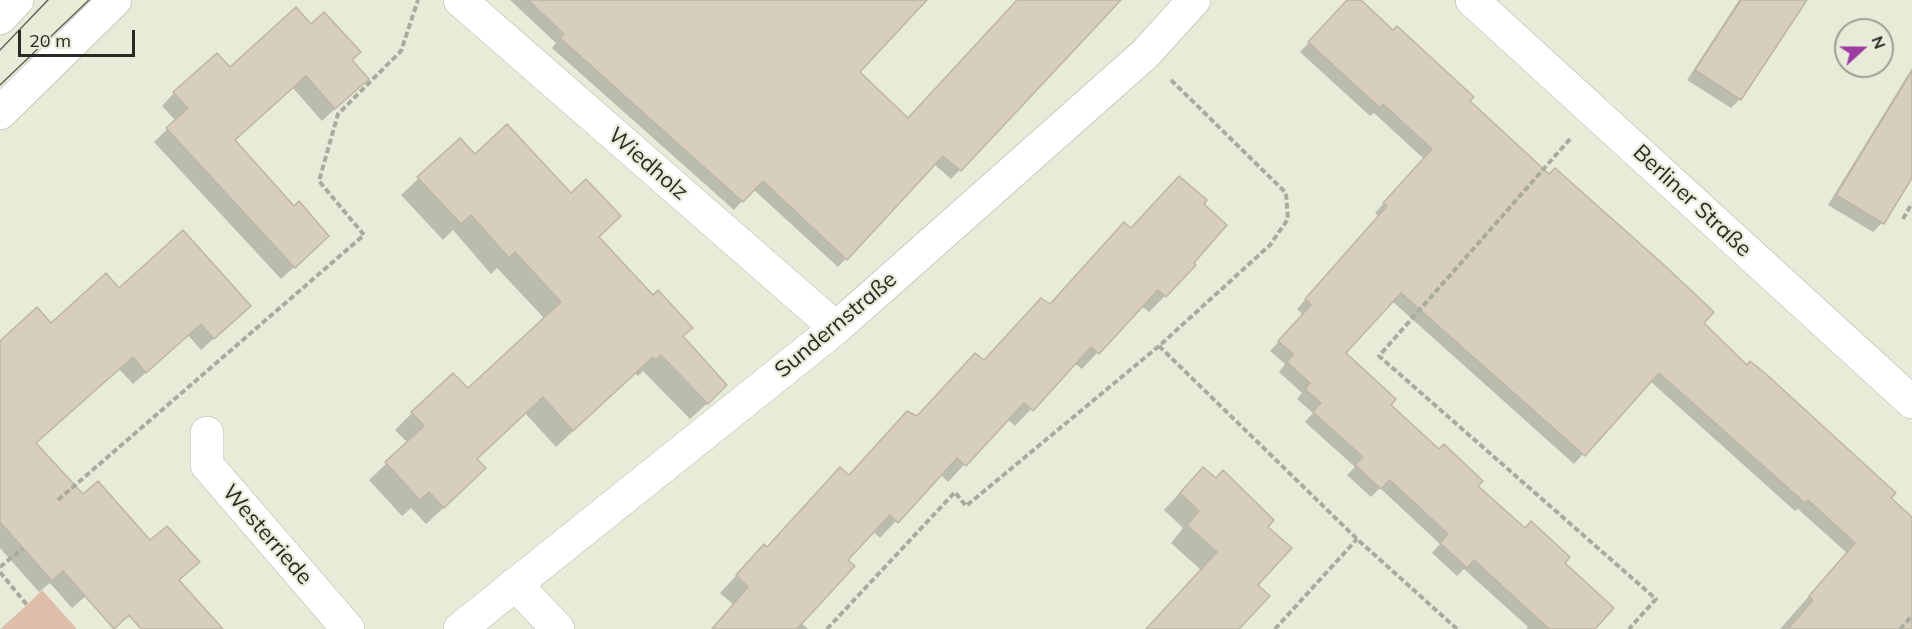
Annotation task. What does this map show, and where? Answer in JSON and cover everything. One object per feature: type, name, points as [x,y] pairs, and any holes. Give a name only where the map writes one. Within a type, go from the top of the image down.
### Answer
[{"type":"street","points":[[0,18],[17,0]]},
{"type":"street","points":[[0,112],[115,0]]},
{"type":"street","name":"Wiedholz","points":[[460,0],[836,327]]},
{"type":"street","name":"Sundernstraße","points":[[460,629],[836,327],[1145,54],[1194,0]]},
{"type":"street","name":"Berliner Straße","points":[[1472,0],[1912,402]]},
{"type":"street","name":"Westerriede","points":[[207,433],[207,465],[348,629]]},
{"type":"street","points":[[515,584],[558,629]]},
{"type":"path","points":[[58,500],[364,235],[319,181],[338,114],[401,51],[418,0]]},
{"type":"path","points":[[827,629],[955,492],[966,506],[1159,346],[1270,245],[1288,219],[1286,193],[1145,54]]},
{"type":"path","points":[[1594,111],[1379,357],[1656,599],[1629,629]]},
{"type":"path","points":[[1903,219],[1912,203]]},
{"type":"path","points":[[1159,346],[1357,539],[1457,629]]},
{"type":"path","points":[[1275,629],[1357,539]]},
{"type":"path","points":[[23,548],[0,569],[27,605]]},
{"type":"path","points":[[1900,629],[1912,616]]},
{"type":"shaded area","points":[[42,590],[77,629],[0,629],[27,605]]},
{"type":"building","points":[[528,0],[927,0],[860,72],[908,118],[1017,0],[1121,0],[961,171],[943,156],[847,260],[763,181],[743,202],[560,38],[564,34]]},
{"type":"building","points":[[1347,0],[1361,0],[1393,30],[1397,26],[1474,97],[1470,101],[1549,174],[1555,168],[1664,265],[1714,312],[1704,323],[1747,365],[1750,361],[1766,374],[1896,493],[1891,498],[1912,517],[1912,629],[1788,629],[1813,600],[1809,596],[1855,543],[1808,500],[1805,503],[1659,373],[1585,456],[1401,293],[1346,353],[1396,399],[1391,405],[1439,449],[1444,444],[1483,481],[1478,486],[1525,528],[1531,521],[1570,557],[1565,563],[1614,608],[1595,629],[1549,629],[1474,560],[1467,568],[1440,543],[1448,534],[1390,480],[1381,489],[1355,465],[1363,457],[1313,412],[1321,403],[1305,389],[1310,383],[1287,362],[1293,354],[1278,341],[1311,305],[1305,299],[1387,206],[1383,203],[1432,149],[1383,104],[1380,108],[1308,42]]},
{"type":"building","points":[[1741,0],[1807,0],[1741,100],[1695,70]]},
{"type":"building","points":[[296,7],[311,24],[324,12],[361,52],[352,60],[369,79],[335,109],[306,76],[235,140],[294,206],[299,201],[329,236],[295,268],[166,128],[188,108],[173,92],[217,53],[230,67]]},
{"type":"building","points":[[1912,71],[1912,178],[1884,224],[1836,195]]},
{"type":"building","points":[[507,124],[571,193],[586,179],[621,216],[599,237],[653,295],[658,290],[693,328],[683,336],[727,385],[708,404],[661,355],[656,360],[653,357],[573,431],[543,397],[477,459],[486,468],[444,508],[429,492],[420,500],[385,462],[424,426],[411,412],[453,373],[468,388],[561,302],[515,252],[509,258],[471,215],[461,224],[417,177],[460,138],[475,154]]},
{"type":"building","points":[[1179,176],[1207,200],[1204,204],[1227,225],[1194,263],[1196,265],[1166,297],[1158,290],[1099,354],[1091,347],[1033,411],[1024,403],[966,466],[957,458],[898,523],[890,515],[848,560],[855,566],[797,629],[712,629],[748,587],[736,575],[764,544],[767,547],[840,467],[849,475],[907,411],[917,416],[975,353],[984,360],[1041,298],[1050,304],[1124,222],[1131,228]]},
{"type":"building","points":[[183,230],[251,306],[214,339],[201,324],[146,373],[133,357],[36,443],[83,494],[98,481],[150,540],[167,526],[200,562],[179,580],[223,629],[141,629],[129,615],[114,629],[63,571],[52,581],[0,522],[0,341],[37,307],[51,323],[106,273],[119,288]]},
{"type":"building","points":[[1203,467],[1216,478],[1223,470],[1274,520],[1268,527],[1292,548],[1258,585],[1270,596],[1239,629],[1146,629],[1217,552],[1187,525],[1199,511],[1180,493]]},
{"type":"tram line","points":[[0,50],[48,0]]},
{"type":"tram line","points":[[0,85],[89,0]]}]
